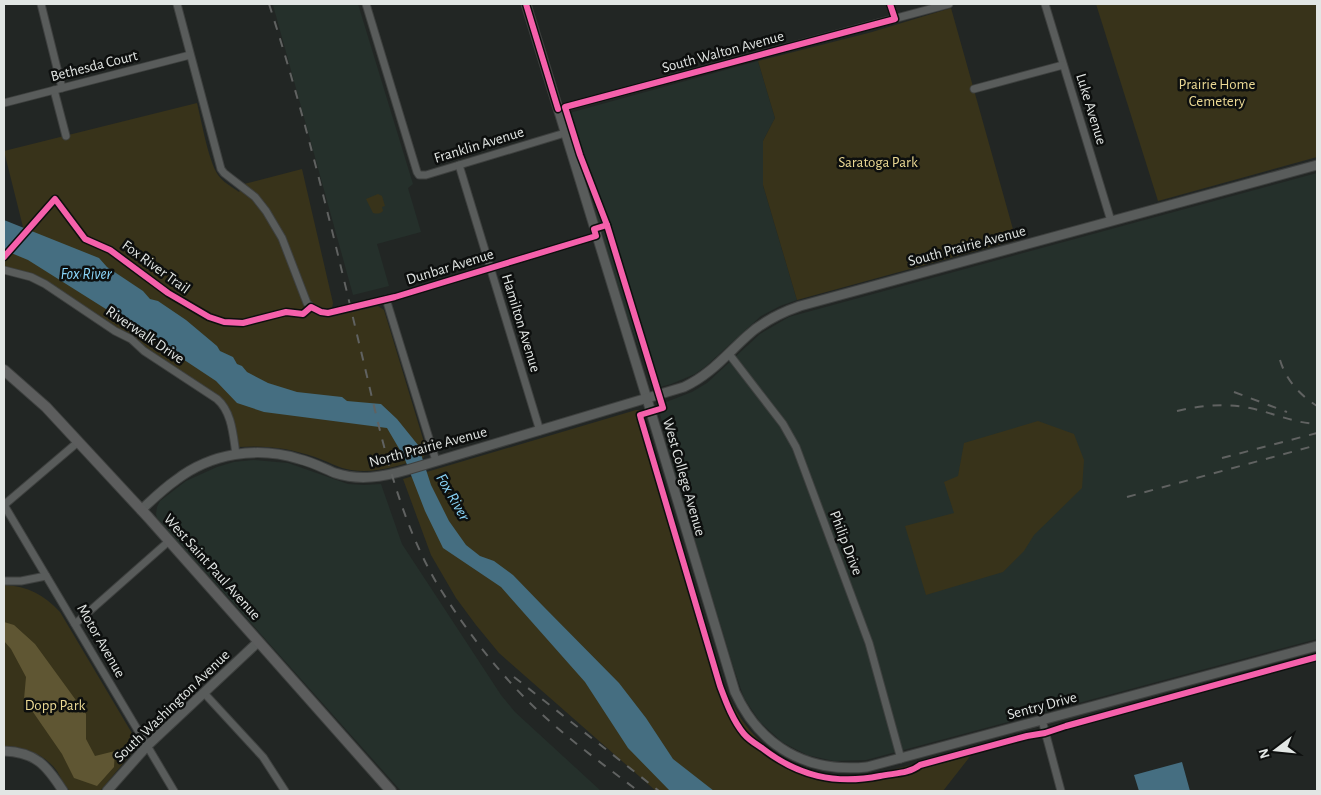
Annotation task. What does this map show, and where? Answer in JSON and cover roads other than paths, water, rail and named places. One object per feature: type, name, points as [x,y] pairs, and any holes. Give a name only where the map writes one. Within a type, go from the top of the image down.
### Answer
[{"type":"main road","name":"West Saint Paul Avenue","points":[[4,370],[46,407],[141,510],[392,791]]},
{"type":"street","points":[[41,4],[62,88]]},
{"type":"street","name":"Dunbar Avenue","points":[[177,4],[221,169],[255,197],[274,223],[290,256],[307,303],[316,311],[328,313],[386,299],[596,236]]},
{"type":"street","name":"Franklin Avenue","points":[[366,4],[417,172],[422,175],[565,133]]},
{"type":"street","name":"West College Avenue","points":[[526,4],[596,236],[648,399],[735,692],[750,719],[776,745]]},
{"type":"street","points":[[890,4],[895,19]]},
{"type":"street","name":"South Walton Avenue","points":[[558,109],[949,4]]},
{"type":"street","name":"Luke Avenue","points":[[1045,4],[1111,221]]},
{"type":"street","name":"Bethesda Court","points":[[4,102],[190,55]]},
{"type":"street","points":[[974,90],[1063,65]]},
{"type":"street","points":[[54,90],[66,136]]},
{"type":"street","name":"Hamilton Avenue","points":[[459,165],[540,431]]},
{"type":"street","name":"South Prairie Avenue","points":[[648,399],[696,381],[714,369],[747,336],[762,324],[791,309],[1317,165]]},
{"type":"street","name":"Riverwalk Drive","points":[[4,270],[31,277],[45,284],[115,331],[131,339],[144,351],[216,399],[225,407],[236,454]]},
{"type":"street","points":[[386,299],[436,461]]},
{"type":"street","name":"Philip Drive","points":[[729,354],[783,424],[796,447],[869,643],[901,759]]},
{"type":"street","name":"North Prairie Avenue","points":[[141,510],[172,483],[188,472],[209,461],[236,454],[266,453],[287,455],[336,473],[354,477],[383,476],[648,399]]},
{"type":"street","points":[[4,505],[78,442]]},
{"type":"street","name":"Motor Avenue","points":[[4,505],[174,791]]},
{"type":"street","points":[[75,624],[169,541]]},
{"type":"street","points":[[4,581],[20,581],[46,576]]},
{"type":"street","name":"South Washington Avenue","points":[[107,791],[147,746],[258,642]]},
{"type":"street","name":"Sentry Drive","points":[[776,745],[805,761],[824,766],[840,768],[867,767],[1317,646]]},
{"type":"street","points":[[204,693],[263,757],[285,791]]},
{"type":"street","points":[[1042,720],[1060,791]]},
{"type":"street","points":[[4,751],[23,753],[39,761],[50,771],[63,791]]},
{"type":"water","name":"Fox River","points":[[4,220],[99,258],[107,267],[143,291],[150,299],[158,301],[186,320],[217,346],[220,351],[233,357],[237,364],[242,366],[247,372],[268,383],[297,392],[342,397],[347,401],[381,404],[397,419],[418,445],[431,485],[449,521],[466,545],[480,556],[494,561],[513,575],[619,683],[646,718],[673,759],[714,791],[670,791],[628,748],[585,682],[501,587],[443,548],[425,511],[404,457],[387,428],[264,412],[237,403],[216,381],[136,328],[28,260],[4,250]]},
{"type":"water","points":[[1182,762],[1190,791],[1139,791],[1134,775]]},
{"type":"railway","points":[[269,4],[317,172],[389,466],[398,496],[421,554],[436,582],[476,642],[511,683],[564,734],[638,791]]},
{"type":"railway","points":[[1280,360],[1294,386],[1317,406]]},
{"type":"railway","points":[[1234,392],[1287,412]]},
{"type":"railway","points":[[1177,411],[1195,407],[1223,405],[1250,408],[1292,420],[1317,424]]},
{"type":"railway","points":[[1222,458],[1317,433]]},
{"type":"railway","points":[[1127,497],[1317,445]]},
{"type":"railway","points":[[514,677],[659,791]]},
{"type":"park label","name":"Prairie Home Cemetery","points":[[1217,92]]},
{"type":"park label","name":"Saratoga Park","points":[[878,162]]},
{"type":"park label","name":"Dopp Park","points":[[55,705]]}]
